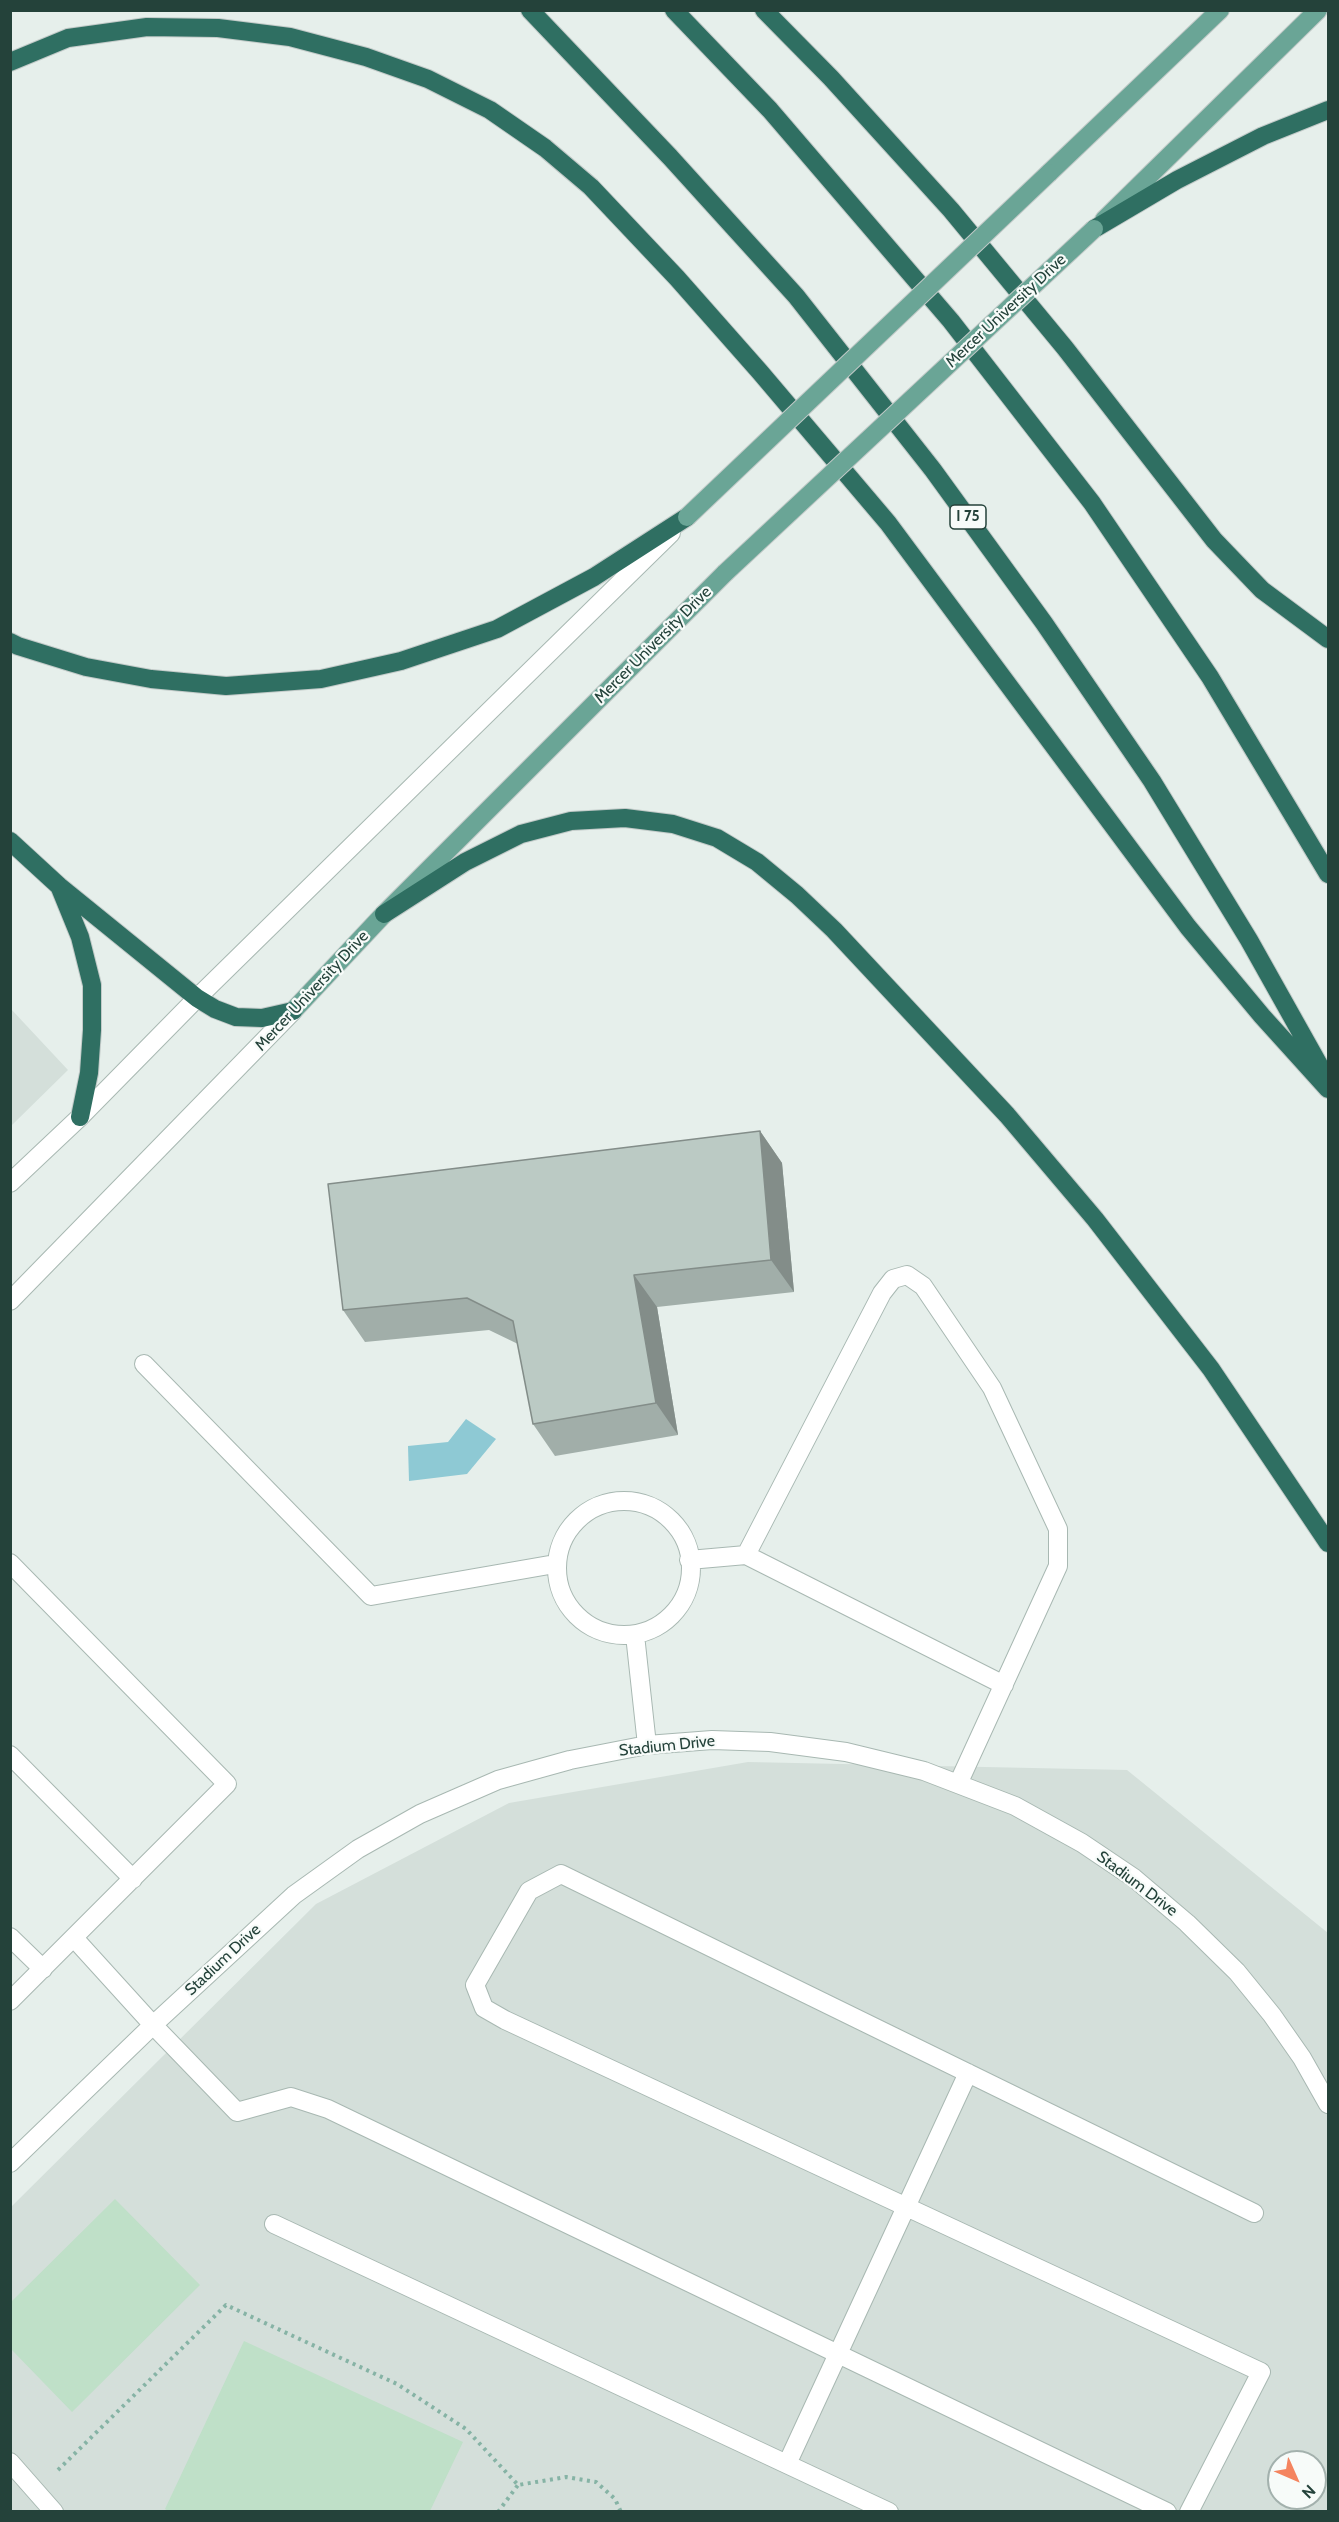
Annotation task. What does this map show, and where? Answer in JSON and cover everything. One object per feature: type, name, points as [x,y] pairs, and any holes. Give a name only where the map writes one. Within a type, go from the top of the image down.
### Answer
[{"type":"highway","name":"I 75","points":[[530,10],[670,156],[796,296],[940,479],[1044,623],[1152,781],[1250,940],[1329,1082]]},
{"type":"highway","points":[[674,10],[770,110],[951,321],[1092,504],[1210,677],[1329,874]]},
{"type":"highway","points":[[764,10],[831,78],[951,210],[1065,348],[1214,540],[1262,590],[1329,639]]},
{"type":"highway","points":[[10,62],[69,38],[147,27],[218,28],[290,37],[366,57],[428,79],[490,110],[545,148],[591,187],[677,278],[888,523],[1188,927],[1262,1016],[1329,1089]]},
{"type":"highway","points":[[1094,229],[1177,180],[1263,136],[1329,110]]},
{"type":"highway","points":[[10,642],[86,667],[151,679],[226,686],[321,679],[401,662],[497,629],[594,577],[687,517]]},
{"type":"highway","points":[[384,914],[465,862],[521,834],[571,821],[625,818],[674,824],[717,838],[756,862],[797,895],[834,930],[1007,1115],[1088,1210],[1210,1369],[1329,1543]]},
{"type":"highway","points":[[10,841],[59,886],[197,998],[215,1010],[236,1017],[262,1018],[293,1011]]},
{"type":"highway","points":[[59,886],[80,937],[92,985],[89,1073],[80,1117]]},
{"type":"main road","points":[[687,517],[1220,10]]},
{"type":"main road","name":"Mercer University Drive","points":[[293,1011],[384,914],[724,573],[1094,229],[1318,10]]},
{"type":"street","points":[[10,1183],[80,1117],[197,998],[687,517]]},
{"type":"street","name":"Mercer University Drive","points":[[10,1301],[293,1011]]},
{"type":"street","points":[[746,1555],[882,1293],[893,1279],[907,1275],[923,1286],[992,1388],[1058,1529],[1058,1566],[958,1784]]},
{"type":"street","points":[[144,1364],[371,1596],[555,1564]]},
{"type":"street","points":[[615,1500],[638,1502],[660,1510],[676,1524],[687,1545],[690,1560],[692,1573],[686,1595],[676,1611],[658,1627],[635,1635],[618,1636],[595,1630],[575,1616],[558,1588],[555,1564],[562,1538],[577,1518],[592,1508],[615,1500]]},
{"type":"street","points":[[690,1560],[746,1555],[1004,1685]]},
{"type":"street","points":[[10,1563],[227,1784],[10,2001]]},
{"type":"street","points":[[635,1635],[647,1745]]},
{"type":"street","name":"Stadium Drive","points":[[10,2163],[153,2025],[294,1895],[358,1849],[411,1819],[498,1780],[570,1760],[647,1745],[712,1740],[770,1742],[846,1752],[924,1771],[1015,1806],[1082,1843],[1134,1878],[1187,1923],[1237,1972],[1272,2015],[1302,2058],[1329,2104]]},
{"type":"street","points":[[10,1755],[133,1879]]},
{"type":"street","points":[[1189,2511],[1260,2372],[505,2020],[484,2008],[475,1985],[529,1891],[561,1874],[1254,2213]]},
{"type":"street","points":[[10,1937],[43,1969]]},
{"type":"street","points":[[74,1938],[153,2025],[237,2112],[291,2097],[328,2109],[1167,2511]]},
{"type":"street","points":[[787,2464],[968,2073]]},
{"type":"street","points":[[274,2224],[889,2511]]},
{"type":"street","points":[[10,2462],[54,2511]]},
{"type":"path","points":[[36,2491],[226,2305],[397,2384],[466,2429],[518,2485]]},
{"type":"path","points":[[498,2511],[518,2485],[566,2477],[596,2482],[615,2499],[621,2511]]},
{"type":"shaded area","points":[[11,1009],[68,1070],[11,1126]]},
{"type":"shaded area","points":[[748,1762],[1127,1770],[1328,1933],[1328,2511],[11,2512],[11,2207],[316,1904],[509,1803]]},
{"type":"green space","points":[[115,2199],[200,2285],[72,2412],[11,2349],[11,2302]]},
{"type":"green space","points":[[244,2341],[463,2442],[430,2511],[170,2512],[165,2509]]},
{"type":"water","points":[[466,1419],[496,1439],[467,1474],[409,1481],[408,1446],[448,1442]]},
{"type":"building","points":[[760,1131],[771,1260],[634,1275],[656,1403],[533,1424],[513,1321],[467,1298],[343,1310],[328,1184]]}]
